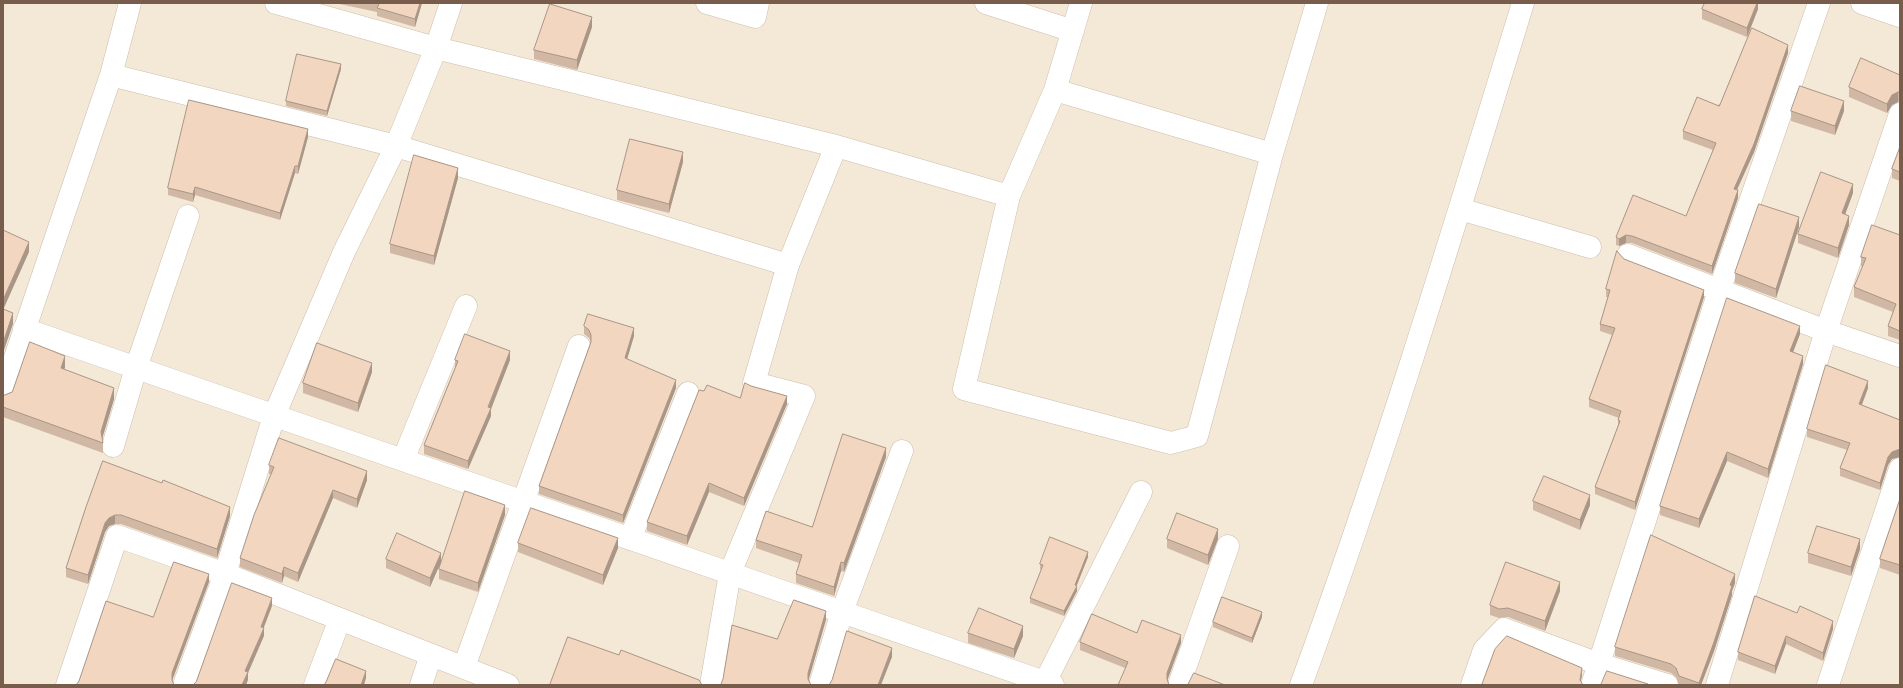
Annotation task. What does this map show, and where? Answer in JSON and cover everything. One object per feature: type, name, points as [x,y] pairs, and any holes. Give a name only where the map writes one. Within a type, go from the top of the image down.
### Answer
[{"type":"street","points":[[3,392],[111,75],[130,3]]},
{"type":"street","points":[[276,3],[436,48],[836,146],[1009,196]]},
{"type":"street","points":[[184,685],[225,574],[274,416],[344,252],[396,146],[436,48],[451,3]]},
{"type":"street","points":[[707,3],[755,16],[758,3]]},
{"type":"street","points":[[986,3],[1073,31]]},
{"type":"street","points":[[1081,3],[1055,90],[1009,196],[964,389],[1171,443],[1197,436],[1272,154],[1317,3]]},
{"type":"street","points":[[1300,685],[1336,590],[1460,209],[1523,3]]},
{"type":"street","points":[[1592,685],[1719,291],[1819,3]]},
{"type":"street","points":[[1862,3],[1900,16]]},
{"type":"street","points":[[111,75],[396,146],[788,265]]},
{"type":"street","points":[[1055,90],[1272,154]]},
{"type":"street","points":[[1717,685],[1826,332],[1900,114]]},
{"type":"street","points":[[711,685],[730,573],[804,396],[754,383],[788,265],[836,146]]},
{"type":"street","points":[[1460,209],[1590,247]]},
{"type":"street","points":[[112,446],[136,368],[188,216]]},
{"type":"street","points":[[1628,255],[1826,332],[1900,356]]},
{"type":"street","points":[[403,460],[466,306]]},
{"type":"street","points":[[24,329],[1049,684],[1141,492]]},
{"type":"street","points":[[464,667],[579,346]]},
{"type":"street","points":[[630,539],[688,393]]},
{"type":"street","points":[[820,685],[842,612],[902,452]]},
{"type":"street","points":[[1828,685],[1900,469]]},
{"type":"street","points":[[67,685],[117,536],[225,574],[508,685]]},
{"type":"street","points":[[1178,685],[1228,546]]},
{"type":"street","points":[[315,685],[340,619]]},
{"type":"street","points":[[1472,685],[1484,650],[1504,629],[1599,664],[1667,685]]},
{"type":"street","points":[[421,685],[431,655]]},
{"type":"shaded area","points":[[3,3],[1900,3],[1900,685],[3,685]]},
{"type":"building","points":[[375,3],[420,3],[415,19],[377,8],[379,4]]},
{"type":"building","points":[[1705,3],[1757,3],[1747,28],[1702,9]]},
{"type":"building","points":[[550,4],[592,17],[577,60],[534,50]]},
{"type":"building","points":[[1752,28],[1788,45],[1754,144],[1734,189],[1738,190],[1712,266],[1632,236],[1626,235],[1619,239],[1616,237],[1633,195],[1686,216],[1716,143],[1683,131],[1697,97],[1719,106]]},
{"type":"building","points":[[297,54],[341,64],[327,111],[286,101]]},
{"type":"building","points":[[1861,58],[1900,75],[1900,92],[1892,95],[1887,104],[1849,87]]},
{"type":"building","points":[[1800,86],[1844,101],[1835,126],[1791,111]]},
{"type":"building","points":[[189,100],[308,129],[298,166],[295,166],[280,213],[195,187],[193,194],[168,188]]},
{"type":"building","points":[[630,139],[683,152],[669,204],[617,190]]},
{"type":"building","points":[[1900,147],[1900,172],[1892,169]]},
{"type":"building","points":[[414,155],[458,168],[434,256],[390,244]]},
{"type":"building","points":[[1821,172],[1853,184],[1842,213],[1849,216],[1838,248],[1798,234]]},
{"type":"building","points":[[1759,204],[1799,217],[1776,289],[1735,273]]},
{"type":"building","points":[[1872,225],[1900,235],[1900,331],[1888,326],[1896,304],[1854,287],[1866,258],[1861,257]]},
{"type":"building","points":[[3,230],[29,242],[3,300]]},
{"type":"building","points":[[1617,251],[1624,259],[1704,290],[1635,502],[1595,487],[1620,421],[1618,420],[1621,411],[1589,399],[1615,328],[1600,324],[1610,290],[1606,289]]},
{"type":"building","points":[[1727,298],[1800,326],[1790,351],[1803,356],[1768,469],[1727,452],[1699,519],[1660,506]]},
{"type":"building","points":[[3,309],[13,313],[3,343]]},
{"type":"building","points":[[588,314],[634,328],[625,358],[676,380],[623,515],[539,486],[591,342],[589,330],[584,326]]},
{"type":"building","points":[[465,334],[510,351],[488,407],[491,408],[468,461],[424,445],[458,361],[455,360]]},
{"type":"building","points":[[30,342],[65,356],[61,368],[114,388],[101,432],[103,443],[3,407],[3,395],[12,392]]},
{"type":"building","points":[[317,343],[372,363],[358,403],[303,383]]},
{"type":"building","points":[[1826,365],[1868,381],[1859,404],[1900,420],[1900,449],[1892,452],[1888,457],[1880,483],[1840,468],[1850,443],[1807,429]]},
{"type":"building","points":[[745,383],[787,396],[744,498],[709,483],[687,536],[647,522],[699,390],[704,391],[707,385],[740,398]]},
{"type":"building","points":[[843,434],[886,448],[844,563],[841,562],[834,587],[796,574],[802,555],[756,540],[766,511],[812,527]]},
{"type":"building","points":[[279,438],[367,471],[357,499],[333,490],[298,573],[284,567],[282,574],[240,558],[254,515],[274,467],[269,465]]},
{"type":"building","points":[[103,461],[162,483],[163,480],[230,507],[217,549],[121,515],[115,515],[109,518],[105,523],[88,575],[66,568]]},
{"type":"building","points":[[1544,476],[1590,495],[1580,520],[1533,501]]},
{"type":"building","points":[[465,491],[505,505],[478,583],[439,569]]},
{"type":"building","points":[[1900,499],[1900,565],[1880,559]]},
{"type":"building","points":[[531,508],[618,538],[603,575],[518,543]]},
{"type":"building","points":[[1177,513],[1218,529],[1208,555],[1167,539]]},
{"type":"building","points":[[1817,526],[1860,539],[1851,567],[1808,553]]},
{"type":"building","points":[[397,533],[441,553],[430,578],[386,559]]},
{"type":"building","points":[[1651,535],[1735,574],[1730,585],[1732,586],[1714,642],[1699,683],[1679,676],[1676,668],[1671,664],[1615,647]]},
{"type":"building","points":[[1050,537],[1088,552],[1075,585],[1077,586],[1064,611],[1030,598],[1043,565],[1040,564]]},
{"type":"building","points":[[174,562],[209,574],[172,673],[174,685],[76,685],[79,681],[106,601],[153,617]]},
{"type":"building","points":[[1506,562],[1560,582],[1545,621],[1508,608],[1499,609],[1490,605]]},
{"type":"building","points":[[232,583],[272,598],[261,627],[264,628],[245,671],[248,672],[242,685],[193,685],[196,682]]},
{"type":"building","points":[[1755,596],[1797,613],[1800,606],[1833,621],[1823,653],[1786,636],[1775,666],[1738,652]]},
{"type":"building","points":[[1222,597],[1262,612],[1252,638],[1213,622]]},
{"type":"building","points":[[794,600],[826,611],[808,673],[808,679],[811,685],[720,685],[723,679],[732,625],[777,639]]},
{"type":"building","points":[[979,608],[1023,626],[1014,649],[968,633]]},
{"type":"building","points":[[1092,614],[1137,633],[1142,620],[1181,635],[1167,673],[1169,685],[1118,685],[1128,662],[1080,642]]},
{"type":"building","points":[[847,631],[892,648],[878,685],[829,685],[832,680]]},
{"type":"building","points":[[1507,636],[1582,668],[1580,680],[1583,685],[1482,684],[1495,649]]},
{"type":"building","points":[[568,637],[619,655],[621,650],[699,680],[702,685],[550,685]]},
{"type":"building","points":[[336,659],[366,671],[361,685],[324,685]]},
{"type":"building","points":[[1607,671],[1648,684],[1601,685]]},
{"type":"building","points":[[1194,673],[1225,685],[1188,685]]}]
